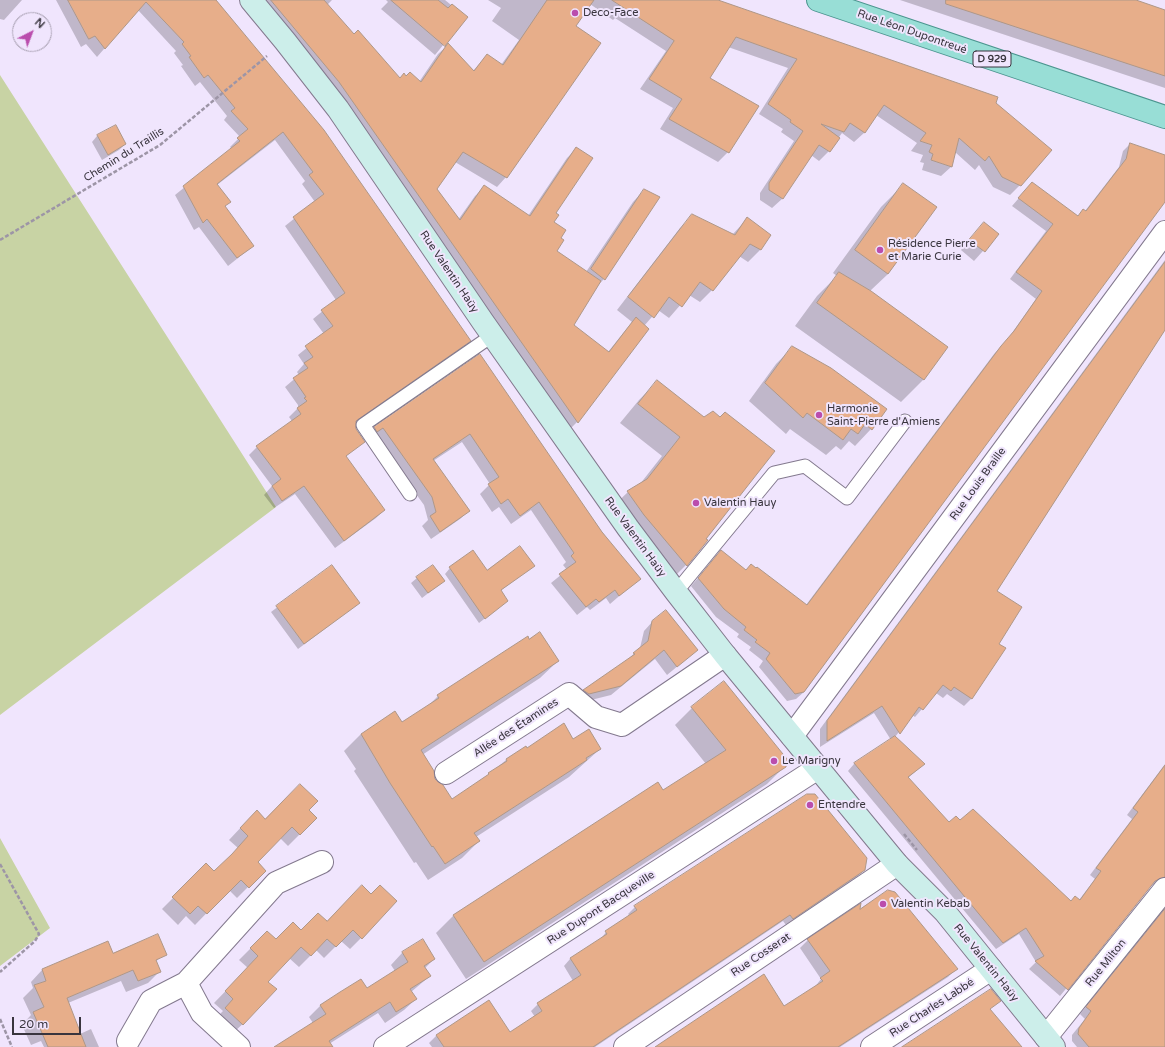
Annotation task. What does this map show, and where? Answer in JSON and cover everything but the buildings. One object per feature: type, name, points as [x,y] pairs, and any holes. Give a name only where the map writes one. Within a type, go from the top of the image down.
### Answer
[{"type":"main road","name":"Rue Léon Dupontreué","points":[[818,0],[1165,117]]},
{"type":"street","name":"Rue Valentin Haüy","points":[[251,0],[338,109],[628,528],[676,592],[725,655],[897,864],[945,912],[1050,1042]]},
{"type":"street","name":"Rue Louis Braille","points":[[792,736],[1165,232]]},
{"type":"street","name":"Allée des Étamines","points":[[446,773],[569,694],[596,717],[622,725],[725,655]]},
{"type":"street","name":"Rue Dupont Bacqueville","points":[[385,1047],[818,768]]},
{"type":"street","points":[[128,1041],[151,1001],[186,984],[276,883],[322,862]]},
{"type":"street","name":"Rue Cosserat","points":[[625,1047],[897,864]]},
{"type":"street","name":"Rue Milton","points":[[1050,1042],[1165,889]]},
{"type":"street","name":"Rue Charles Labbé","points":[[872,1047],[992,969]]},
{"type":"street","points":[[186,984],[202,1013],[239,1047]]},
{"type":"lane","points":[[410,494],[363,425],[493,335]]},
{"type":"lane","points":[[676,592],[774,473],[805,466],[847,498],[905,421]]},
{"type":"path","name":"Chemin du Traillis","points":[[0,240],[160,145],[285,41]]},
{"type":"path","points":[[903,832],[918,851]]},
{"type":"path","points":[[0,864],[39,934],[35,941],[0,972]]},
{"type":"path","points":[[0,1019],[12,1047]]},
{"type":"green space","points":[[0,75],[276,507],[0,715]]},
{"type":"green space","points":[[0,838],[50,928],[0,966]]},
{"type":"place","name":"Deco-Face","points":[[575,13]]},
{"type":"place","name":"Résidence Pierre et Marie Curie","points":[[880,250]]},
{"type":"place","name":"Harmonie Saint-Pierre d'Amiens","points":[[819,415]]},
{"type":"place","name":"Valentin Hauy","points":[[696,503]]},
{"type":"place","name":"Le Marigny","points":[[774,761]]},
{"type":"place","name":"Entendre","points":[[810,805]]},
{"type":"place","name":"Valentin Kebab","points":[[883,904]]}]
